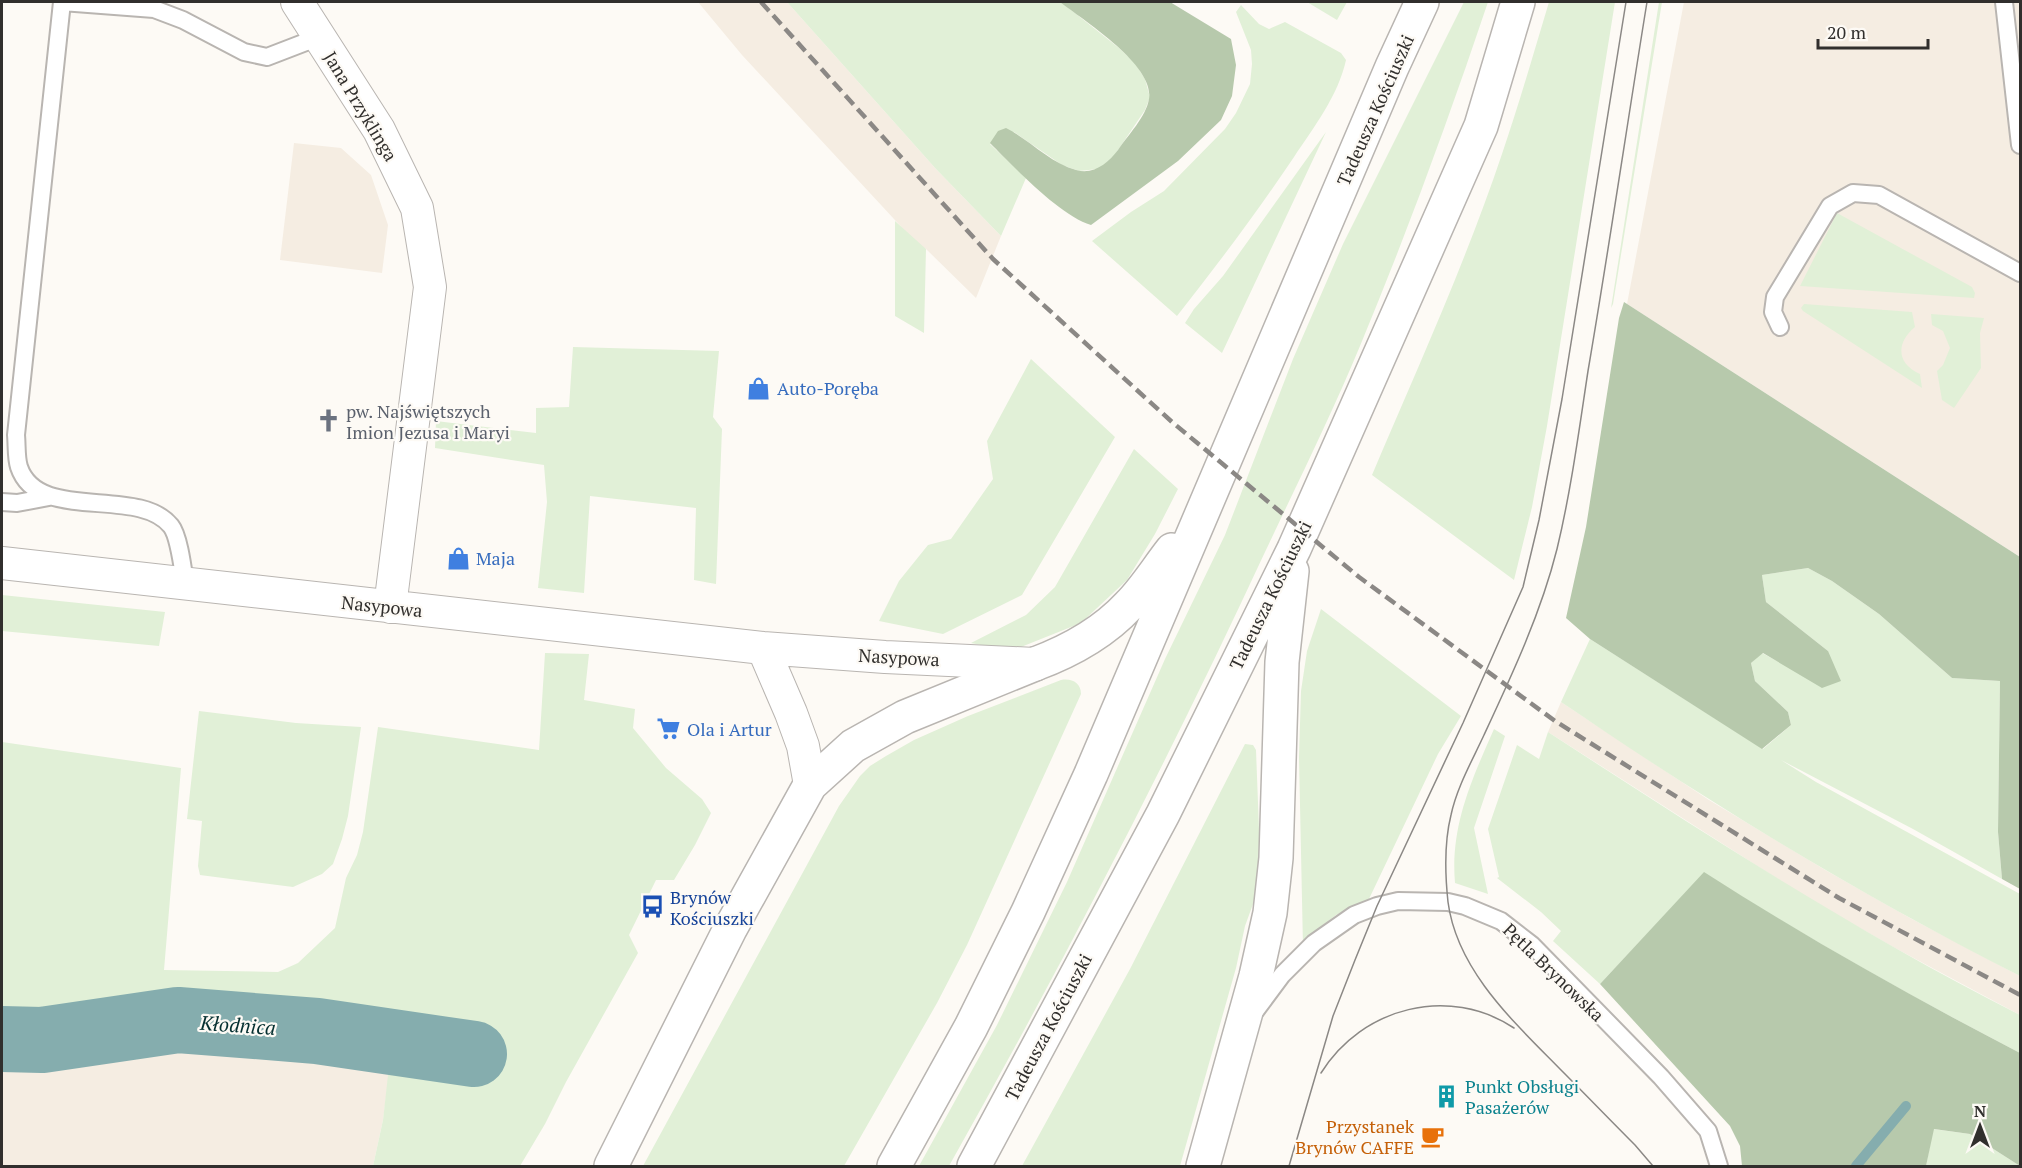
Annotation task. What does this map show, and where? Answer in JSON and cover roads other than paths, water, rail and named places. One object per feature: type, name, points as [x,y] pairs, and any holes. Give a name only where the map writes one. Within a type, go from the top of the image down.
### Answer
[{"type":"main road","name":"Tadeusza Kościuszki","points":[[894,1167],[971,1027],[1028,912],[1091,774],[1422,2]]},
{"type":"main road","name":"Tadeusza Kościuszki","points":[[974,1167],[1163,814],[1294,549],[1481,126],[1518,2]]},
{"type":"main road","points":[[611,1165],[730,929],[810,785],[853,746],[905,717],[1061,654],[1084,642],[1128,606],[1201,514]]},
{"type":"main road","points":[[1203,1167],[1256,976],[1270,913],[1276,858],[1282,662],[1294,549]]},
{"type":"street","name":"Jana Przyklinga","points":[[297,2],[379,130],[417,208],[430,287],[390,607]]},
{"type":"street","name":"Nasypowa","points":[[2,563],[763,648],[885,657],[1035,664]]},
{"type":"street","points":[[763,648],[803,746],[810,785]]},
{"type":"lane","points":[[185,584],[181,556],[171,526],[150,510],[49,497],[32,489],[19,467],[16,435],[62,2],[154,9],[183,20],[243,52],[267,57],[319,37]]},
{"type":"lane","points":[[2004,2],[2020,146]]},
{"type":"lane","points":[[1780,327],[1773,312],[1775,297],[1830,206],[1853,193],[1879,195],[2020,273]]},
{"type":"lane","points":[[2,502],[17,503],[49,497]]},
{"type":"lane","name":"Pętla Brynowska","points":[[1237,1044],[1258,1008],[1282,975],[1314,943],[1354,915],[1398,901],[1448,902],[1465,906],[1501,921],[1532,945],[1661,1077],[1708,1131],[1719,1167]]},
{"type":"waterway","name":"Kłodnica","points":[[2,1039],[42,1040],[178,1020],[317,1031],[474,1054]]},
{"type":"waterway","points":[[1856,1166],[1906,1106]]},
{"type":"tram line","points":[[1289,1166],[1333,1016],[1355,960],[1377,906],[1463,723],[1523,587],[1539,520],[1562,399],[1626,2]]},
{"type":"tram line","points":[[1647,2],[1574,460],[1557,549],[1543,597],[1525,644],[1457,794],[1449,826],[1446,870],[1448,902],[1454,927],[1463,951],[1476,973],[1525,1034],[1653,1166]]},
{"type":"tram line","points":[[1321,1073],[1338,1050],[1359,1032],[1383,1018],[1408,1010],[1435,1006],[1462,1008],[1489,1015],[1514,1028]]},
{"type":"railway","points":[[761,2],[993,259],[1172,422],[1359,577],[1555,721],[1839,898],[2020,995]]},
{"type":"place","name":"Auto-Poręba","points":[[759,388]]},
{"type":"place","name":"pw. Najświętszych Imion Jezusa i Maryi","points":[[328,421]]},
{"type":"place","name":"Maja","points":[[458,558]]},
{"type":"place","name":"Ola i Artur","points":[[669,729]]},
{"type":"place","name":"Brynów Kościuszki","points":[[652,907]]},
{"type":"place","name":"Punkt Obsługi Pasażerów","points":[[1447,1096]]},
{"type":"place","name":"Przystanek Brynów CAFFE","points":[[1432,1136]]}]
